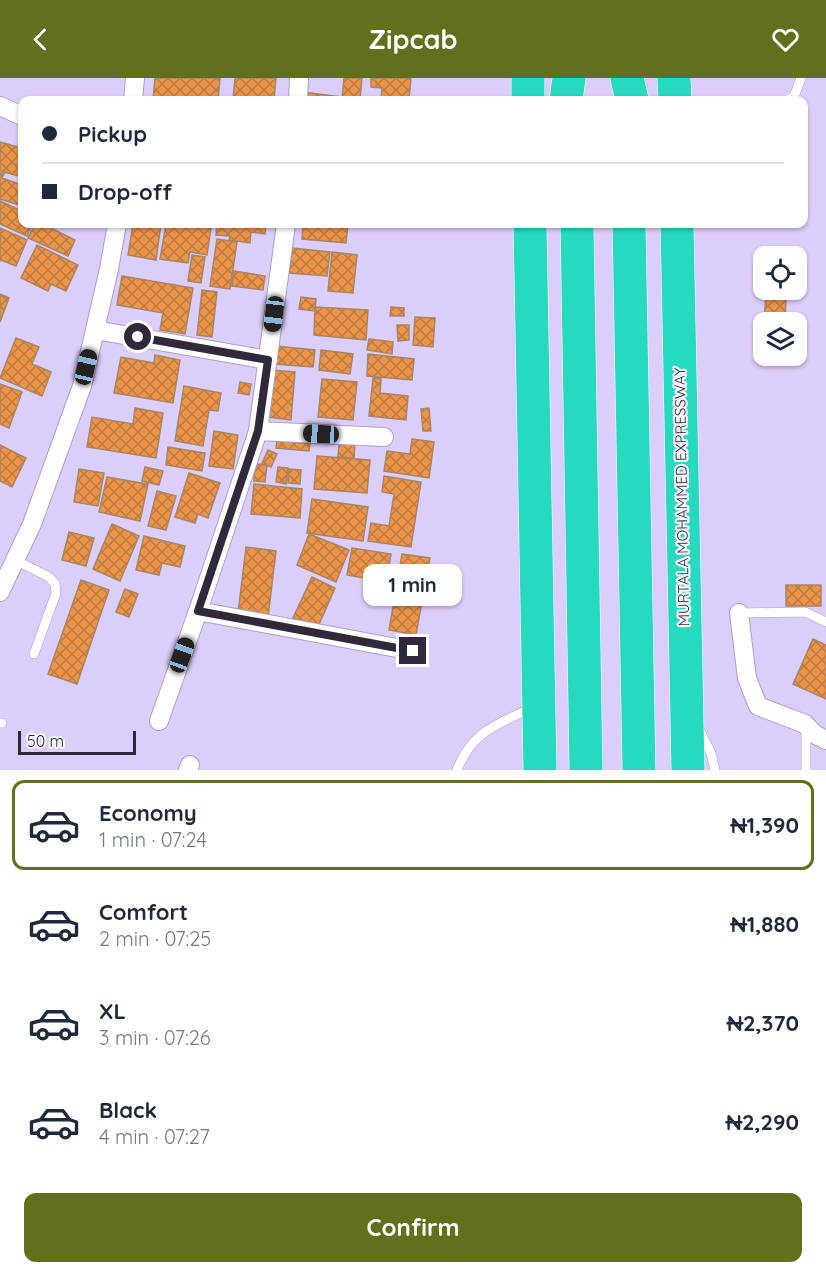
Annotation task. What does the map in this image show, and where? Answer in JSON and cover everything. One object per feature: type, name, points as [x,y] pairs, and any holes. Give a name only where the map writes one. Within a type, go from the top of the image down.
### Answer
[{"type":"highway","points":[[528,78],[528,96]]},
{"type":"highway","points":[[567,96],[569,78]]},
{"type":"highway","points":[[575,78],[575,96]]},
{"type":"highway","points":[[627,78],[627,96]]},
{"type":"highway","points":[[627,78],[631,96]]},
{"type":"highway","points":[[674,78],[675,96]]},
{"type":"highway","points":[[530,228],[539,705],[538,760]]},
{"type":"highway","points":[[531,279],[537,228]]},
{"type":"highway","points":[[577,228],[586,770]]},
{"type":"highway","points":[[629,228],[639,770]]},
{"type":"highway","points":[[666,228],[679,294]]},
{"type":"highway","name":"MURTALA MOHAMMED EXPRESSWAY","points":[[677,228],[687,704],[695,769]]},
{"type":"street","points":[[133,96],[135,78]]},
{"type":"street","points":[[298,96],[299,78]]},
{"type":"street","points":[[0,106],[18,114]]},
{"type":"street","points":[[0,592],[32,524],[82,386],[116,228]]},
{"type":"street","points":[[159,721],[258,431],[285,228]]},
{"type":"street","points":[[95,330],[268,360]]},
{"type":"street","points":[[258,431],[384,437]]},
{"type":"street","points":[[198,611],[413,651]]},
{"type":"street","points":[[739,613],[747,678],[758,705],[805,724],[818,723],[826,727]]},
{"type":"street","points":[[805,724],[813,734],[826,740]]},
{"type":"lane","points":[[794,96],[801,78]]},
{"type":"lane","points":[[15,560],[49,577],[55,584],[56,593],[34,654]]},
{"type":"lane","points":[[739,613],[805,612],[826,622]]},
{"type":"lane","points":[[457,770],[468,747],[478,736],[496,724],[539,705]]},
{"type":"lane","points":[[805,724],[807,770]]},
{"type":"building","points":[[155,78],[220,78],[218,96],[153,96]]},
{"type":"building","points":[[235,78],[276,78],[274,96],[233,96]]},
{"type":"building","points":[[344,78],[362,78],[360,96],[342,96]]},
{"type":"building","points":[[371,78],[411,78],[409,96],[381,96],[382,88],[371,87]]},
{"type":"building","points":[[303,92],[333,96],[302,96]]},
{"type":"building","points":[[0,142],[18,147],[18,176],[0,171]]},
{"type":"building","points":[[0,173],[4,174],[2,178],[18,184],[18,205],[0,199]]},
{"type":"building","points":[[0,201],[18,209],[18,228],[30,228],[27,236],[0,224]]},
{"type":"building","points":[[0,228],[27,240],[16,266],[0,261]]},
{"type":"building","points":[[33,228],[51,228],[75,240],[68,256],[28,238]]},
{"type":"building","points":[[132,228],[160,228],[156,260],[128,255]]},
{"type":"building","points":[[165,228],[211,228],[207,255],[190,252],[188,263],[160,259]]},
{"type":"building","points":[[217,228],[266,228],[265,234],[251,232],[250,243],[229,240],[230,236],[216,235]]},
{"type":"building","points":[[303,228],[348,228],[346,243],[302,239]]},
{"type":"building","points":[[217,239],[237,242],[230,289],[210,286]]},
{"type":"building","points":[[37,245],[78,265],[66,291],[51,284],[48,291],[21,278]]},
{"type":"building","points":[[292,248],[330,252],[327,276],[289,273]]},
{"type":"building","points":[[332,252],[357,255],[353,293],[328,291]]},
{"type":"building","points":[[192,255],[205,257],[201,283],[188,281]]},
{"type":"building","points":[[234,271],[265,276],[263,290],[232,286]]},
{"type":"building","points":[[122,276],[193,288],[185,334],[160,330],[163,313],[117,305]]},
{"type":"building","points":[[202,290],[217,292],[212,337],[197,335]]},
{"type":"building","points":[[0,294],[9,298],[0,322]]},
{"type":"building","points":[[301,297],[316,299],[315,311],[299,309]]},
{"type":"building","points":[[766,300],[786,300],[785,312],[765,312]]},
{"type":"building","points":[[315,307],[368,310],[366,340],[314,335]]},
{"type":"building","points":[[391,307],[404,308],[404,316],[390,316]]},
{"type":"building","points":[[415,317],[435,318],[433,347],[413,345]]},
{"type":"building","points":[[397,325],[409,325],[409,340],[398,341]]},
{"type":"building","points":[[16,338],[39,347],[32,364],[51,372],[42,396],[0,378]]},
{"type":"building","points":[[369,339],[393,342],[392,354],[367,350]]},
{"type":"building","points":[[276,346],[315,350],[313,367],[274,364]]},
{"type":"building","points":[[321,350],[353,354],[350,374],[319,370]]},
{"type":"building","points":[[368,354],[414,359],[412,380],[367,376]]},
{"type":"building","points":[[155,355],[180,360],[173,403],[114,393],[121,357],[154,363]]},
{"type":"building","points":[[271,370],[295,372],[291,420],[267,417]]},
{"type":"building","points":[[373,378],[381,379],[380,393],[408,396],[406,420],[369,416]]},
{"type":"building","points":[[322,379],[357,382],[353,420],[318,417]]},
{"type":"building","points":[[240,382],[251,384],[249,395],[238,393]]},
{"type":"building","points":[[0,384],[22,392],[9,428],[0,424]]},
{"type":"building","points":[[184,386],[221,393],[218,411],[209,410],[203,446],[175,441]]},
{"type":"building","points":[[135,408],[163,413],[156,458],[87,447],[92,417],[133,424]]},
{"type":"building","points":[[429,408],[431,431],[423,431],[421,409]]},
{"type":"building","points":[[214,431],[238,435],[233,469],[209,466]]},
{"type":"building","points":[[412,439],[434,442],[429,478],[384,471],[387,451],[410,454]]},
{"type":"building","points":[[277,440],[310,444],[309,451],[276,448]]},
{"type":"building","points":[[339,442],[355,443],[354,458],[338,457]]},
{"type":"building","points":[[0,445],[26,458],[12,487],[0,481]]},
{"type":"building","points":[[168,447],[205,453],[202,471],[166,465]]},
{"type":"building","points":[[268,450],[277,454],[271,467],[262,463]]},
{"type":"building","points":[[317,456],[370,460],[367,493],[314,489]]},
{"type":"building","points":[[255,464],[267,465],[265,482],[254,481]]},
{"type":"building","points":[[145,467],[163,471],[159,485],[142,481]]},
{"type":"building","points":[[278,467],[288,468],[286,484],[276,482]]},
{"type":"building","points":[[79,469],[104,473],[98,506],[74,502]]},
{"type":"building","points":[[289,469],[301,470],[300,484],[288,483]]},
{"type":"building","points":[[189,473],[220,483],[208,518],[198,514],[195,523],[175,517]]},
{"type":"building","points":[[384,476],[421,482],[411,547],[368,541],[371,523],[389,526],[394,494],[382,492]]},
{"type":"building","points":[[107,477],[148,484],[140,521],[99,512]]},
{"type":"building","points":[[254,484],[302,489],[300,518],[251,514]]},
{"type":"building","points":[[157,491],[176,496],[166,530],[148,526]]},
{"type":"building","points":[[312,499],[368,507],[363,541],[307,533]]},
{"type":"building","points":[[112,524],[139,536],[120,581],[93,569]]},
{"type":"building","points":[[69,532],[94,538],[86,566],[62,560]]},
{"type":"building","points":[[309,534],[349,550],[336,582],[297,565]]},
{"type":"building","points":[[144,536],[185,546],[180,567],[162,563],[159,575],[136,570]]},
{"type":"building","points":[[246,547],[276,551],[268,617],[238,613]]},
{"type":"building","points":[[352,548],[391,554],[386,582],[347,575]]},
{"type":"building","points":[[402,554],[430,558],[416,635],[389,630]]},
{"type":"building","points":[[312,577],[335,588],[317,629],[293,618]]},
{"type":"building","points":[[81,580],[109,590],[77,684],[48,674]]},
{"type":"building","points":[[786,585],[821,585],[821,606],[786,606]]},
{"type":"building","points":[[125,589],[138,594],[129,617],[116,612]]},
{"type":"building","points":[[813,639],[826,645],[826,699],[793,684]]},
{"type":"route","points":[[138,337],[268,360],[258,431],[198,611],[413,651]]}]
